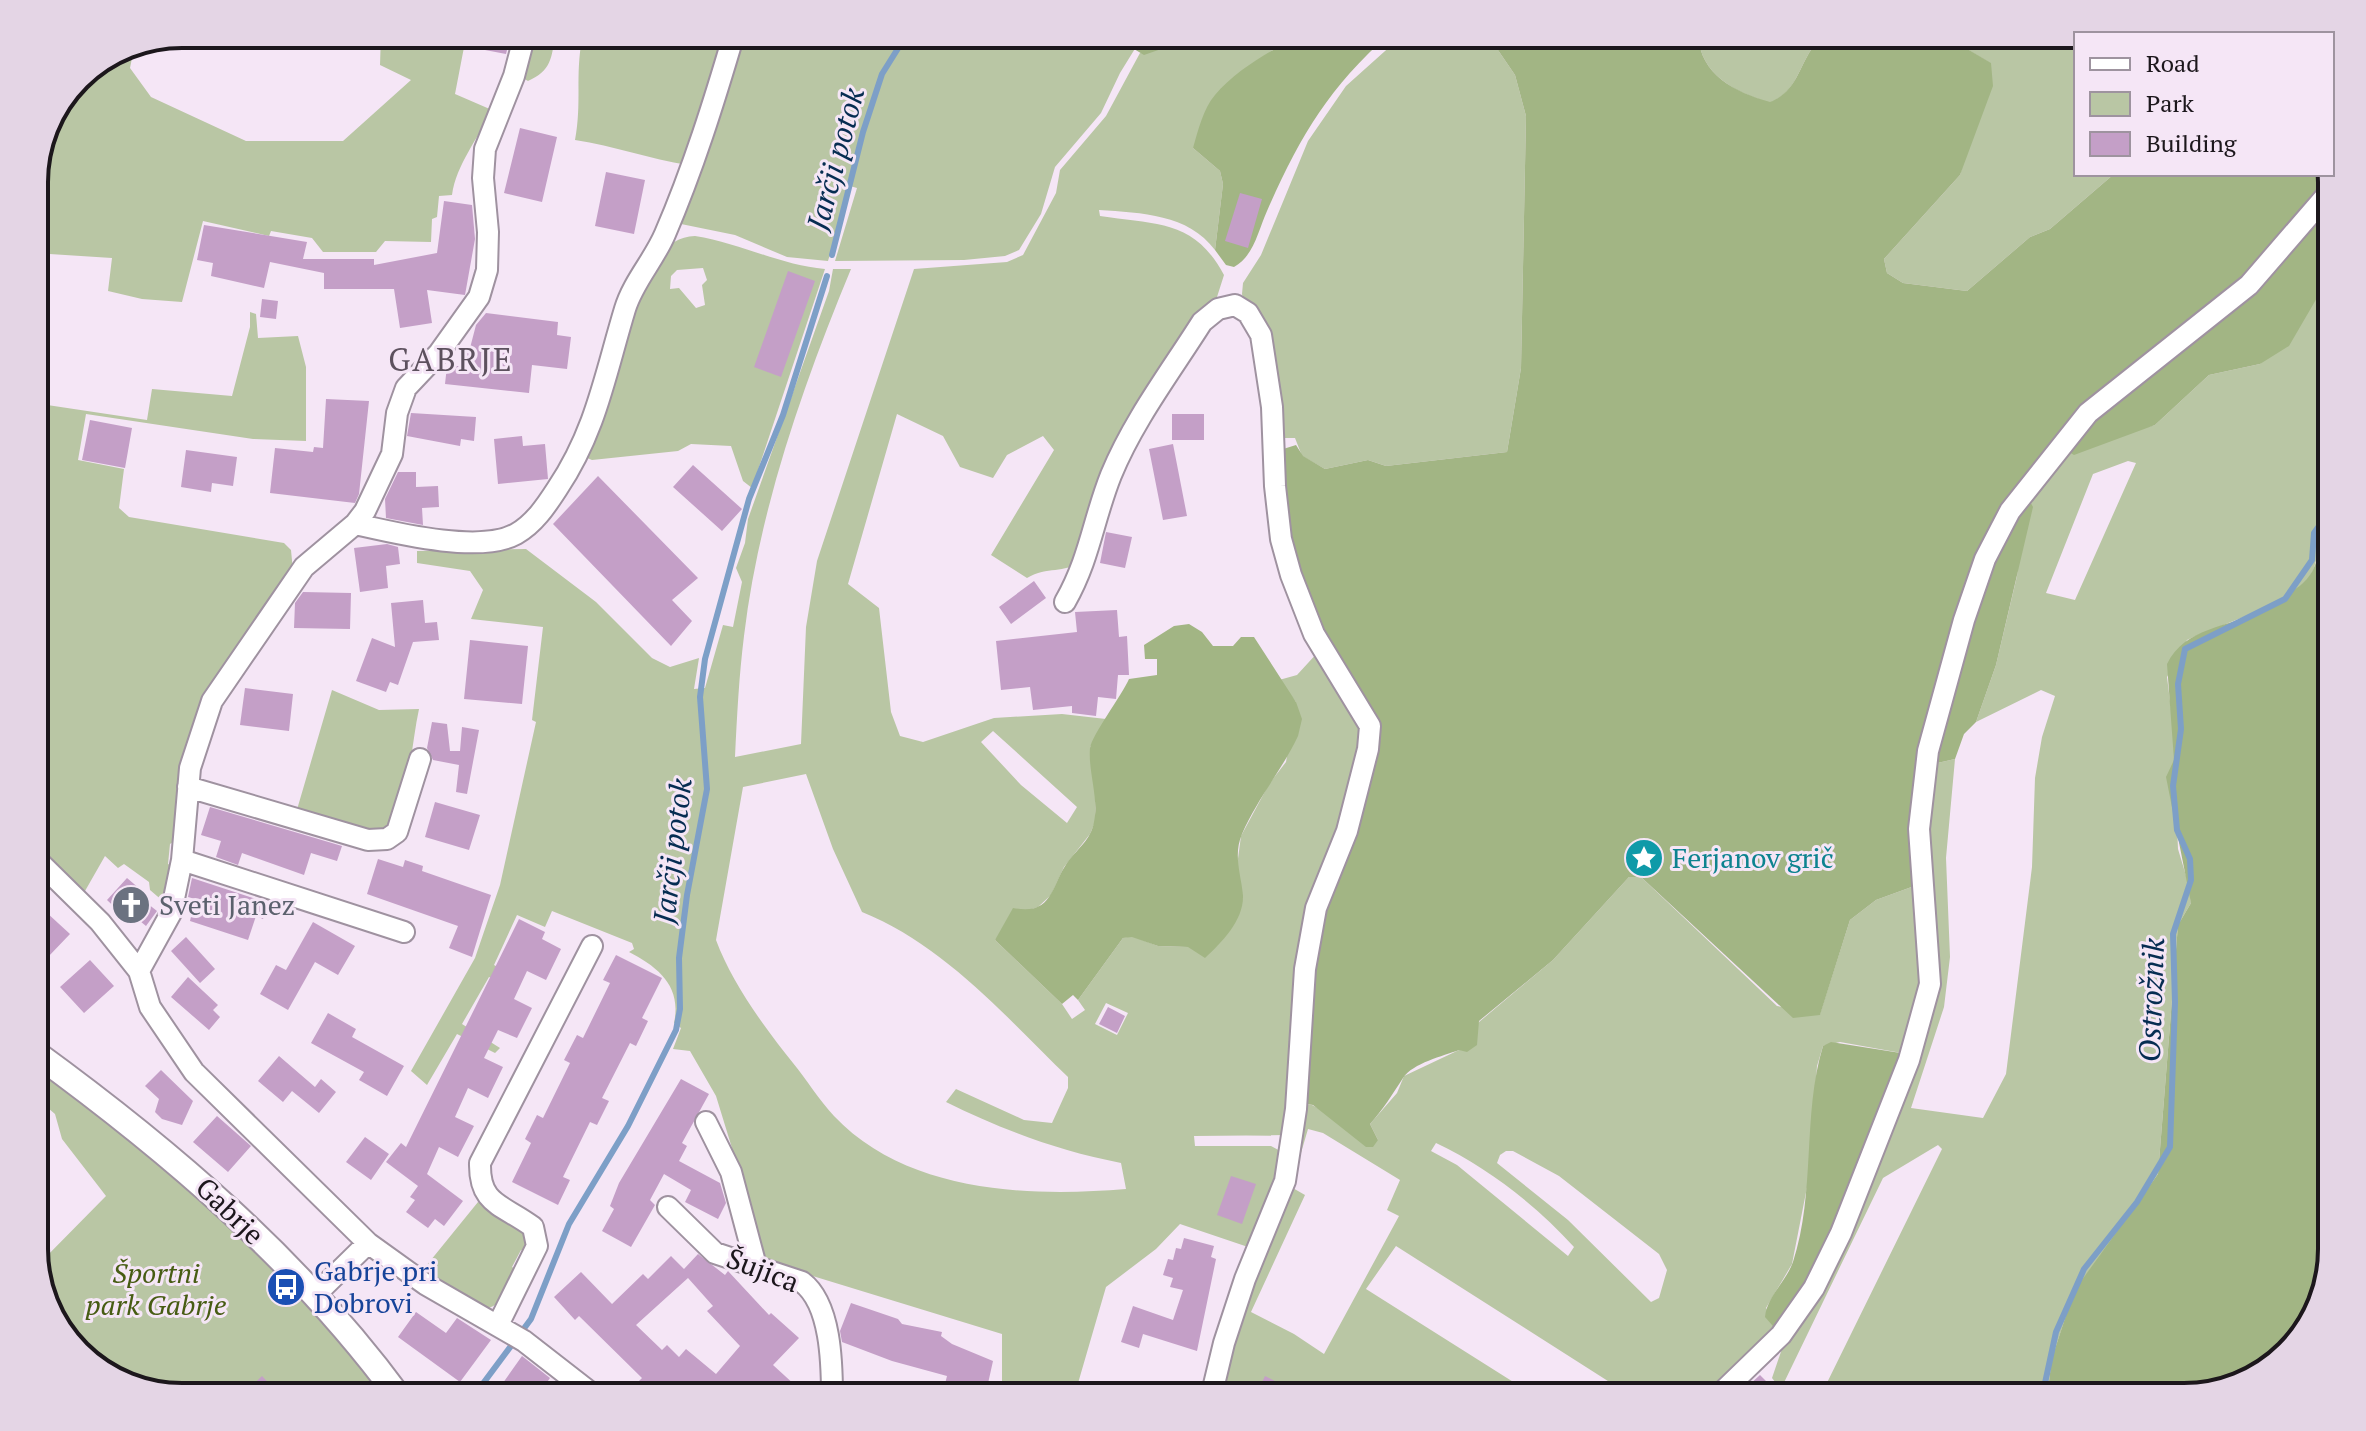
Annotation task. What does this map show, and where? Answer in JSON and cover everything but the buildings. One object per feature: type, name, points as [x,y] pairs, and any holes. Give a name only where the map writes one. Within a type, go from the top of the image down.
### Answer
[{"type":"street","points":[[139,971],[171,913],[182,860],[194,748],[212,701],[304,567],[355,524],[392,454],[397,413],[406,388],[439,353],[479,297],[487,270],[483,178],[485,149],[514,76],[521,48]]},
{"type":"street","points":[[355,524],[415,538],[487,540],[515,535],[541,513],[574,461],[599,407],[625,308],[663,239],[695,163],[730,48]]},
{"type":"street","points":[[1731,1383],[1781,1335],[1814,1288],[1841,1233],[1909,1060],[1930,984],[1919,829],[1928,751],[1985,559],[2010,511],[2088,413],[2249,285],[2318,205]]},
{"type":"street","points":[[1065,602],[1084,568],[1111,474],[1132,433],[1202,322],[1218,309],[1235,305],[1248,313],[1261,335],[1272,407],[1281,539],[1291,575],[1314,634],[1370,726],[1368,749],[1347,831],[1316,908],[1305,969],[1296,1109],[1285,1181],[1245,1279],[1214,1383]]},
{"type":"street","points":[[188,787],[368,840],[387,839],[397,832],[420,759]]},
{"type":"street","points":[[182,860],[404,932]]},
{"type":"street","points":[[48,871],[100,922],[139,971],[150,1007],[194,1072],[368,1243],[425,1284],[512,1333],[578,1383]]},
{"type":"street","points":[[512,1333],[537,1246],[533,1227],[485,1195],[480,1183],[480,1163],[592,946]]},
{"type":"street","name":"Gabrje","points":[[48,1062],[165,1150],[315,1295],[387,1383]]},
{"type":"street","points":[[706,1122],[731,1172],[756,1266]]},
{"type":"street","name":"Šujica","points":[[668,1207],[715,1253],[802,1282],[811,1288],[823,1317],[830,1383]]},
{"type":"street","points":[[315,1295],[368,1243]]},
{"type":"green space","points":[[381,48],[464,48],[455,94],[492,110],[463,162],[452,195],[439,196],[437,217],[432,219],[431,242],[385,241],[376,252],[323,252],[312,238],[271,231],[269,236],[203,221],[182,302],[142,299],[108,291],[112,258],[48,254],[48,173],[58,130],[70,107],[107,70],[132,57],[130,68],[151,97],[246,141],[343,141],[411,80],[380,65]]},
{"type":"green space","points":[[528,48],[553,48],[542,73],[528,81],[521,77]]},
{"type":"green space","points":[[581,48],[725,48],[688,165],[575,140]]},
{"type":"green space","points":[[735,48],[1135,48],[1101,113],[1055,167],[1041,214],[1019,250],[1005,256],[964,260],[835,261],[857,188],[850,186],[828,261],[787,257],[735,235],[681,224],[679,216]]},
{"type":"green space","points":[[1135,48],[1164,48],[1144,55]]},
{"type":"green space","points":[[1164,48],[1275,48],[1263,58],[1193,148],[1220,171],[1223,184],[1215,250],[1204,238],[1178,222],[1147,214],[1099,210],[1100,216],[1156,224],[1187,234],[1200,243],[1224,275],[1217,297],[1182,340],[1082,561],[1027,578],[991,555],[1054,450],[1043,436],[1007,455],[993,478],[960,467],[943,436],[897,414],[848,584],[879,608],[891,712],[900,736],[923,742],[994,718],[1062,714],[1106,719],[1090,747],[1095,822],[1090,834],[1064,867],[1051,895],[1038,907],[1026,911],[995,940],[1062,1004],[1072,1019],[1085,1010],[1078,1000],[1123,938],[1132,936],[1158,946],[1188,947],[1243,898],[1237,866],[1241,836],[1269,784],[1286,762],[1296,702],[1279,680],[1297,675],[1319,651],[1364,730],[1285,1135],[1194,1136],[1195,1146],[1271,1146],[1284,1153],[1284,1162],[1251,1248],[1180,1224],[1156,1249],[1106,1287],[1078,1383],[1002,1383],[1002,1334],[767,1262],[716,1096],[690,1051],[673,1049],[681,1028],[674,1023],[676,1010],[671,988],[658,971],[629,952],[634,949],[632,943],[552,911],[545,927],[517,915],[494,965],[514,976],[511,987],[489,977],[462,1024],[500,1048],[495,1053],[457,1034],[427,1085],[411,1071],[475,958],[500,885],[536,722],[532,720],[543,627],[471,619],[483,590],[470,571],[417,563],[417,551],[526,549],[596,602],[652,658],[670,667],[699,658],[694,689],[705,688],[723,625],[733,627],[742,582],[736,568],[745,543],[748,519],[829,291],[833,269],[851,269],[785,449],[760,542],[742,651],[735,757],[801,744],[806,627],[817,561],[914,269],[1007,262],[1023,255],[1056,193],[1060,170],[1106,116],[1140,53]],"holes":[[[993,731],[1077,807],[1067,823],[1021,785],[981,742]],[[806,774],[833,849],[862,912],[892,926],[947,963],[1068,1077],[1068,1088],[1052,1123],[1024,1120],[956,1089],[946,1102],[1031,1138],[1121,1163],[1126,1189],[1010,1190],[933,1175],[897,1161],[863,1142],[823,1103],[750,1004],[716,940],[743,787]],[[1106,1003],[1128,1013],[1117,1035],[1095,1024]]]},
{"type":"green space","points":[[1277,48],[1374,48],[1332,94],[1318,115],[1291,159],[1251,250],[1234,267],[1226,265],[1215,250],[1223,184],[1220,171],[1193,148],[1201,120],[1211,101],[1234,76]]},
{"type":"green space","points":[[1388,48],[1497,48],[1515,75],[1526,116],[1521,368],[1507,452],[1386,466],[1368,460],[1325,469],[1302,456],[1295,438],[1280,438],[1242,294],[1243,283],[1261,255],[1308,141],[1346,86]]},
{"type":"green space","points":[[1497,48],[1700,48],[1705,61],[1722,80],[1744,93],[1770,102],[1790,88],[1813,48],[1966,48],[1991,63],[1993,86],[1960,175],[1884,259],[1887,273],[1903,283],[1967,291],[2030,237],[2050,229],[2112,176],[2318,176],[2318,200],[2254,276],[2060,438],[1955,635],[1917,885],[1876,900],[1850,920],[1820,1015],[1793,1018],[1641,877],[1629,877],[1553,960],[1479,1021],[1477,1045],[1467,1052],[1459,1050],[1429,1061],[1403,1078],[1370,1124],[1378,1140],[1373,1147],[1366,1147],[1313,1105],[1301,1103],[1321,909],[1375,741],[1291,562],[1280,450],[1296,445],[1303,456],[1325,469],[1368,460],[1386,466],[1507,452],[1521,368],[1526,116],[1515,75]]},
{"type":"green space","points":[[1700,48],[1813,48],[1790,88],[1770,103],[1732,87],[1705,61]]},
{"type":"green space","points":[[1965,48],[2074,48],[2074,176],[2112,176],[2050,229],[2030,237],[1967,291],[1903,283],[1887,273],[1884,259],[1960,175],[1990,63]]},
{"type":"green space","points":[[2318,212],[2318,296],[2289,346],[2260,364],[2209,375],[2155,425],[2074,455],[2064,449]]},
{"type":"green space","points":[[695,236],[825,269],[752,488],[743,481],[731,446],[691,444],[678,451],[592,460],[585,457],[612,392],[630,317],[647,272],[660,254],[675,241]],"holes":[[[703,268],[707,280],[702,285],[705,305],[696,308],[679,288],[670,289],[671,276],[677,270]]]},
{"type":"green space","points":[[2318,295],[2318,545],[2314,568],[2307,580],[2277,601],[2187,640],[2167,677],[2173,725],[2178,849],[2191,903],[2178,925],[2158,1174],[2074,1292],[2052,1358],[2049,1383],[1827,1383],[1942,1149],[1938,1145],[1883,1178],[1784,1383],[1776,1383],[1772,1378],[1786,1337],[1925,1028],[1925,829],[1933,764],[1955,759],[1946,858],[1950,957],[1944,1007],[1911,1108],[1983,1118],[2006,1074],[2032,867],[2035,778],[2042,737],[2055,696],[2041,690],[1976,722],[1996,665],[2017,576],[2027,496],[2064,449],[2155,425],[2209,375],[2260,364]],"holes":[[[2128,461],[2136,463],[2075,600],[2046,593],[2093,474]]]},
{"type":"green space","points":[[250,312],[256,314],[258,338],[298,336],[306,367],[306,441],[253,439],[86,414],[78,460],[124,469],[119,508],[129,517],[284,543],[291,550],[293,571],[285,576],[207,693],[184,750],[173,842],[170,844],[168,864],[172,866],[164,902],[150,890],[149,882],[124,864],[118,868],[105,856],[85,891],[77,891],[48,861],[48,405],[147,420],[152,389],[232,396],[250,327]]},
{"type":"green space","points":[[2027,496],[2033,507],[1996,665],[1976,722],[1964,734],[1955,759],[1933,764],[1984,576]]},
{"type":"green space","points":[[2318,553],[2318,1250],[2308,1301],[2279,1344],[2236,1373],[2202,1382],[2184,1383],[2049,1383],[2052,1358],[2074,1291],[2158,1174],[2178,925],[2191,903],[2166,777],[2174,760],[2167,664],[2185,642],[2196,635],[2266,609],[2283,598],[2303,583],[2316,564]]},
{"type":"green space","points":[[1189,624],[1202,632],[1213,646],[1233,646],[1241,637],[1254,637],[1296,702],[1302,719],[1292,749],[1255,809],[1239,842],[1243,895],[1240,913],[1225,938],[1205,958],[1188,947],[1158,946],[1132,937],[1123,938],[1078,1000],[1073,995],[1062,1004],[995,940],[1013,908],[1036,908],[1049,897],[1067,863],[1090,834],[1095,804],[1090,748],[1129,679],[1157,675],[1157,659],[1145,659],[1144,645],[1174,626]]},
{"type":"green space","points":[[332,690],[379,710],[419,709],[404,791],[392,822],[382,835],[296,813]]},
{"type":"green space","points":[[1629,877],[1641,877],[1777,1006],[1820,1014],[1850,920],[1876,900],[1917,885],[1926,958],[1907,1054],[1840,1042],[1823,1046],[1817,1066],[1809,1177],[1792,1264],[1766,1308],[1779,1333],[1724,1383],[1611,1383],[1396,1246],[1366,1289],[1515,1383],[1222,1383],[1301,1103],[1312,1105],[1378,1140],[1370,1124],[1397,1093],[1404,1076],[1459,1050],[1479,1022],[1553,960]],"holes":[[[1308,1129],[1323,1133],[1400,1180],[1387,1210],[1399,1216],[1324,1354],[1251,1312],[1305,1195],[1291,1187]],[[1436,1143],[1474,1163],[1544,1216],[1574,1247],[1568,1256],[1457,1165],[1431,1151]],[[1506,1151],[1513,1151],[1559,1176],[1659,1254],[1667,1270],[1659,1298],[1651,1302],[1568,1220],[1497,1163]]]},
{"type":"green space","points":[[1831,1042],[1907,1054],[1833,1242],[1779,1333],[1765,1317],[1766,1309],[1793,1262],[1800,1235],[1817,1072],[1823,1046]]},
{"type":"green space","name":"Športni park Gabrje","points":[[48,1077],[101,1113],[206,1203],[299,1297],[376,1383],[164,1382],[130,1373],[93,1350],[70,1324],[62,1309],[55,1292],[48,1255],[106,1196],[62,1139],[55,1114],[48,1108]]},
{"type":"green space","points":[[478,1202],[526,1233],[528,1252],[521,1250],[512,1267],[517,1270],[501,1300],[484,1309],[422,1271]]},
{"type":"waterway","name":"Jarčji potok","points":[[832,255],[863,132],[882,74],[898,48]]},
{"type":"waterway","name":"Jarčji potok","points":[[483,1383],[531,1319],[569,1224],[628,1126],[676,1030],[680,1009],[679,958],[687,895],[707,789],[700,697],[705,659],[749,499],[783,415],[827,276]]},
{"type":"waterway","name":"Ostrožnik","points":[[2045,1383],[2056,1332],[2084,1269],[2137,1202],[2170,1147],[2175,1002],[2173,934],[2191,880],[2190,859],[2177,830],[2173,786],[2181,729],[2178,684],[2185,649],[2285,599],[2312,560],[2314,533],[2318,527]]},
{"type":"place","name":"Ferjanov grič","points":[[1644,858]]},
{"type":"place","name":"Sveti Janez","points":[[131,905]]},
{"type":"place","name":"Gabrje pri Dobrovi","points":[[286,1287]]},
{"type":"district","name":"GABRJE","points":[[451,360]]}]
